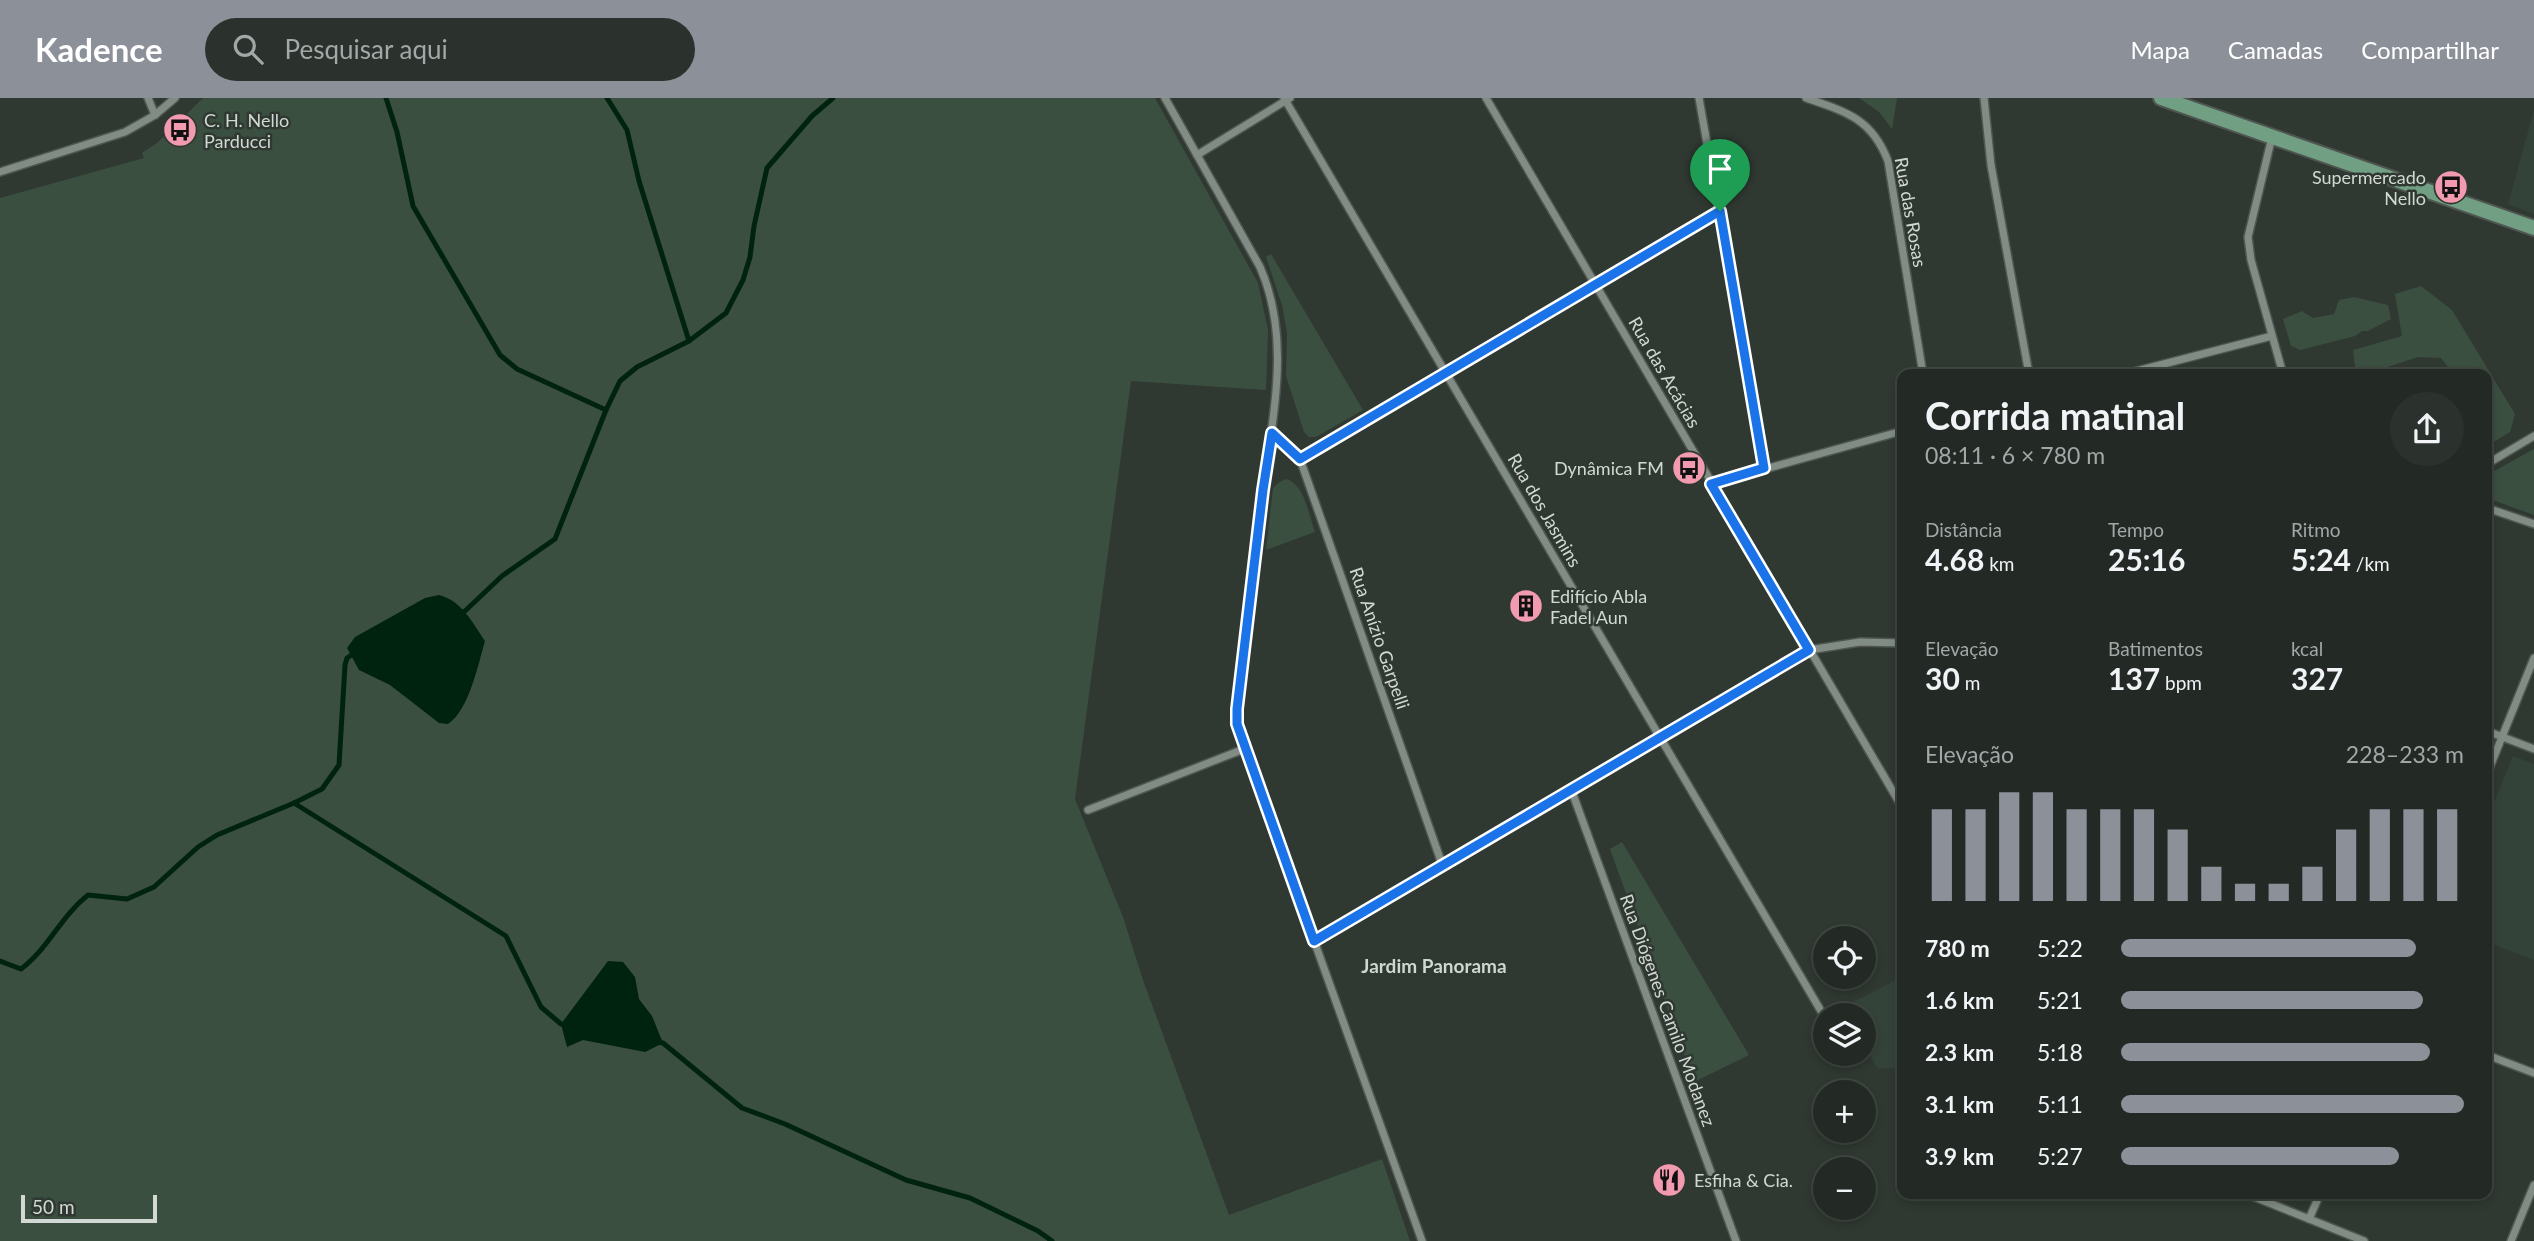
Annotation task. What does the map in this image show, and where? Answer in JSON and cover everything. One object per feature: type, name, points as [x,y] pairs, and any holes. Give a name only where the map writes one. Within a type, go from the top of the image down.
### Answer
[{"type":"street","points":[[148,98],[155,115]]},
{"type":"street","points":[[0,172],[125,132],[155,115],[175,98]]},
{"type":"street","points":[[1165,98],[1260,267],[1275,314],[1278,348],[1277,401],[1263,490],[1237,709],[1238,729],[1422,1241]]},
{"type":"street","name":"Rua das Acácias","points":[[1486,98],[1897,799]]},
{"type":"street","points":[[1699,98],[1764,468]]},
{"type":"street","name":"Rua das Rosas","points":[[1807,98],[1848,113],[1863,122],[1882,146],[1888,161],[1922,369]]},
{"type":"street","points":[[1984,98],[1991,165],[2028,369]]},
{"type":"street","points":[[2161,98],[2534,228]]},
{"type":"street","points":[[1197,155],[1287,99]]},
{"type":"street","name":"Rua dos Jasmins","points":[[1287,99],[1816,1003]]},
{"type":"street","points":[[2273,137],[2248,237],[2251,260],[2282,369]]},
{"type":"street","points":[[1300,459],[1720,211]]},
{"type":"street","points":[[2144,369],[2272,336]]},
{"type":"street","points":[[1711,484],[1897,432]]},
{"type":"street","name":"Rua Anízio Garpelli","points":[[1272,433],[1300,459],[1442,864]]},
{"type":"street","points":[[2492,461],[2534,436]]},
{"type":"street","points":[[2492,510],[2534,524]]},
{"type":"street","points":[[1314,941],[1809,650],[1860,642],[1897,643]]},
{"type":"street","points":[[2492,762],[2534,658]]},
{"type":"street","points":[[2492,733],[2534,749]]},
{"type":"street","points":[[1088,810],[1244,749]]},
{"type":"street","name":"Rua Diógenes Camilo Modanez","points":[[1571,789],[1736,1241]]},
{"type":"street","points":[[2492,1057],[2534,1073]]},
{"type":"street","points":[[2511,1241],[2534,1185]]},
{"type":"street","points":[[2259,1199],[2364,1241]]},
{"type":"street","points":[[2309,1219],[2318,1199]]},
{"type":"shaded area","points":[[203,98],[1155,98],[1258,283],[1268,330],[1266,390],[1131,381],[1075,799],[1123,917],[1143,980],[1229,1215],[1382,1159],[1410,1241],[0,1241],[0,198],[144,158],[142,153],[157,143]]},
{"type":"shaded area","points":[[1859,98],[1897,98],[1892,129],[1879,112]]},
{"type":"shaded area","points":[[2534,110],[2534,214],[2508,204]]},
{"type":"shaded area","points":[[1271,254],[1363,410],[1316,437],[1309,437],[1304,432],[1286,376],[1287,333],[1282,305],[1266,257]]},
{"type":"shaded area","points":[[2421,286],[2452,310],[2488,369],[2449,369],[2441,358],[2418,357],[2381,369],[2355,369],[2353,350],[2402,336],[2395,294]]},
{"type":"shaded area","points":[[2354,297],[2388,305],[2391,319],[2355,336],[2300,350],[2291,346],[2283,319],[2302,311],[2313,318],[2334,314],[2339,300]]},
{"type":"shaded area","points":[[2492,376],[2515,414],[2510,432],[2492,443]]},
{"type":"shaded area","points":[[2534,449],[2534,515],[2492,500],[2492,472]]},
{"type":"shaded area","points":[[1286,479],[1298,487],[1302,494],[1315,532],[1266,550],[1273,488]]},
{"type":"shaded area","points":[[439,595],[460,607],[485,641],[467,698],[448,724],[439,723],[390,685],[359,670],[347,648],[355,637],[425,598]]},
{"type":"shaded area","points":[[2513,756],[2534,764],[2534,960],[2492,944],[2492,807]]},
{"type":"shaded area","points":[[1622,842],[1749,1055],[1694,1082],[1610,849]]},
{"type":"shaded area","points":[[608,961],[623,962],[635,977],[639,999],[652,1016],[663,1043],[645,1052],[583,1040],[567,1047],[561,1024]]},
{"type":"shaded area","points":[[1897,980],[1897,1067],[1878,1069],[1876,1003],[1851,1003]]},
{"type":"waterway","points":[[386,98],[397,132],[413,206],[500,355],[517,369],[606,410]]},
{"type":"waterway","points":[[607,98],[627,130],[639,181],[689,341]]},
{"type":"waterway","points":[[460,613],[502,576],[555,539],[620,381],[637,367],[689,341],[726,313],[743,280],[750,257],[767,168],[812,116],[833,98]]},
{"type":"waterway","points":[[0,961],[21,969],[88,895],[127,899],[154,887],[198,847],[217,835],[322,789],[339,765],[345,665],[347,658],[356,652]]},
{"type":"waterway","points":[[294,803],[506,936],[541,1007],[561,1024],[567,1025]]},
{"type":"waterway","points":[[656,1042],[663,1043],[742,1108],[785,1124],[906,1180],[970,1198],[1038,1231],[1052,1241]]},
{"type":"place","name":"C. H. Nello Parducci","points":[[180,130]]},
{"type":"place","name":"Supermercado Nello","points":[[2451,187]]},
{"type":"place","name":"Dynâmica FM","points":[[1689,468]]},
{"type":"place","name":"Edifício Abla Fadel Aun","points":[[1526,606]]},
{"type":"place","name":"Esfiha & Cia.","points":[[1669,1180]]},
{"type":"district","name":"Jardim Panorama","points":[[1434,965]]},
{"type":"route","points":[[1720,211],[1764,468],[1711,484],[1809,650],[1314,941],[1237,724],[1263,490],[1272,433],[1300,459],[1720,211]]}]
